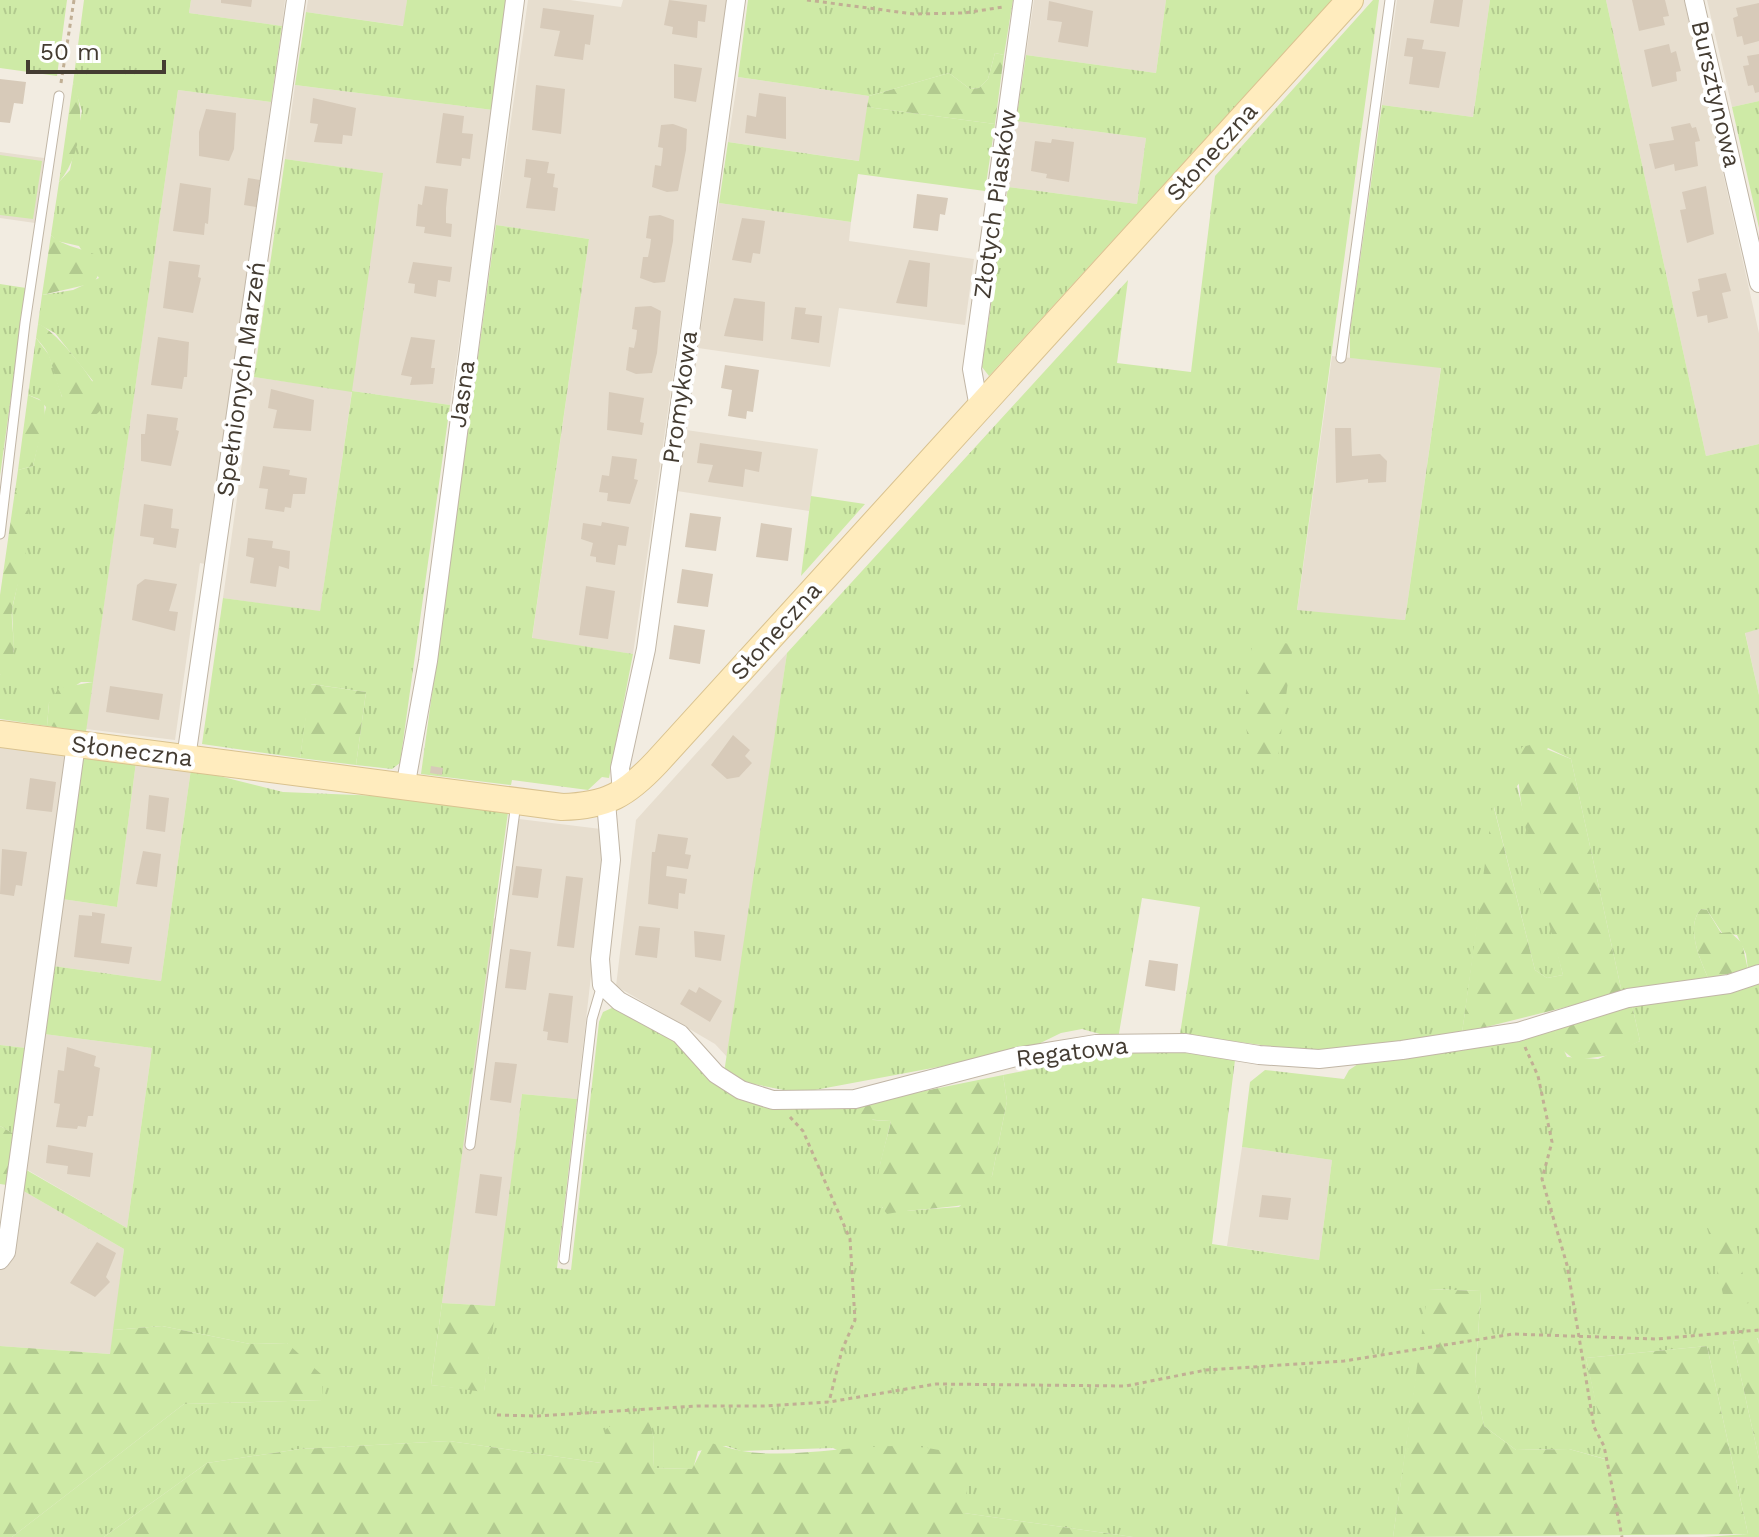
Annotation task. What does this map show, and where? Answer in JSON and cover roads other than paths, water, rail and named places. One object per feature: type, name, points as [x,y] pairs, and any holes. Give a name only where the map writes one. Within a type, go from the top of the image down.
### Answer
[{"type":"street","name":"Spełnionych Marzeń","points":[[186,758],[296,0]]},
{"type":"street","name":"Jasna","points":[[405,788],[428,661],[515,0]]},
{"type":"street","name":"Promykowa","points":[[614,797],[646,649],[736,0]]},
{"type":"street","name":"Słoneczna","points":[[0,734],[562,807],[614,797],[657,762],[1350,0]]},
{"type":"street","name":"Bursztynowa","points":[[1694,0],[1759,283]]},
{"type":"street","name":"Złotych Piasków","points":[[979,408],[972,369],[1023,4]]},
{"type":"street","points":[[0,1260],[6,1252],[76,744]]},
{"type":"street","points":[[602,985],[600,946],[611,860],[614,797]]},
{"type":"street","name":"Regatowa","points":[[602,985],[619,1001],[680,1034],[716,1074],[773,1100],[855,1099],[1016,1057],[1096,1044],[1185,1043],[1259,1055],[1319,1059],[1518,1032],[1628,998],[1729,984],[1759,974]]},
{"type":"lane","points":[[1341,358],[1390,0]]},
{"type":"lane","points":[[0,534],[25,323],[59,96]]},
{"type":"lane","points":[[470,1145],[516,801]]},
{"type":"lane","points":[[564,1259],[592,1019],[602,985]]}]
